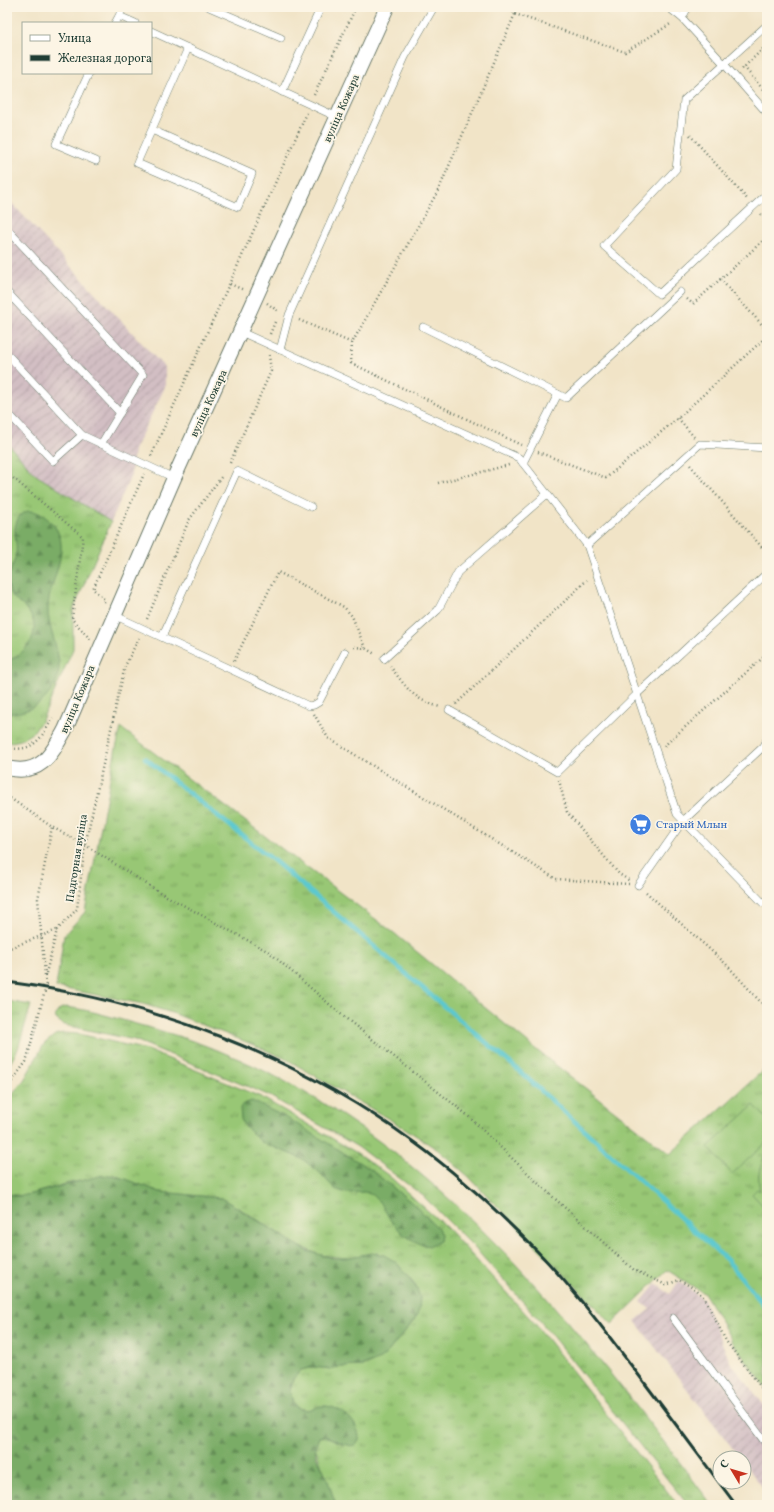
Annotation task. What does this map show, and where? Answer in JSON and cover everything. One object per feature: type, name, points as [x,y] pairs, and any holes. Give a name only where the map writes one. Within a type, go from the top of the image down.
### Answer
[{"type":"street","name":"вуліца Кожара","points":[[7,768],[23,770],[39,766],[49,756],[65,730],[174,478],[387,7]]},
{"type":"lane","points":[[116,22],[123,7]]},
{"type":"lane","points":[[210,7],[281,38]]},
{"type":"lane","points":[[282,92],[321,7]]},
{"type":"lane","points":[[280,350],[289,315],[406,57],[434,7]]},
{"type":"lane","points":[[668,7],[682,18],[767,113]]},
{"type":"lane","points":[[682,18],[688,7]]},
{"type":"lane","points":[[119,16],[133,22]]},
{"type":"lane","points":[[767,25],[684,100],[676,169],[604,246],[660,294],[767,194]]},
{"type":"lane","points":[[152,31],[337,117]]},
{"type":"lane","points":[[152,130],[252,174],[238,207],[137,163],[188,48]]},
{"type":"lane","points":[[89,74],[56,144],[96,162]]},
{"type":"lane","points":[[7,229],[143,375],[101,444]]},
{"type":"lane","points":[[7,292],[120,413]]},
{"type":"lane","points":[[424,327],[566,398],[680,292]]},
{"type":"lane","points":[[241,332],[519,458],[587,545],[677,814],[682,821],[763,903],[767,900]]},
{"type":"lane","points":[[7,354],[82,435],[174,478]]},
{"type":"lane","points":[[523,463],[558,394]]},
{"type":"lane","points":[[7,412],[53,461],[82,435]]},
{"type":"lane","points":[[587,545],[700,444],[767,448]]},
{"type":"lane","points":[[162,637],[237,470],[311,507]]},
{"type":"lane","points":[[384,659],[438,610],[458,572],[547,494]]},
{"type":"lane","points":[[449,710],[557,772],[637,694],[767,573]]},
{"type":"lane","points":[[114,615],[309,706],[318,702],[345,652]]},
{"type":"lane","points":[[638,885],[682,821],[764,746],[767,739]]},
{"type":"lane","points":[[673,1318],[767,1445]]},
{"type":"path","points":[[102,606],[105,600],[93,589],[147,465],[356,7]]},
{"type":"path","points":[[508,7],[515,14],[625,52],[672,23]]},
{"type":"path","points":[[230,284],[258,295],[279,312],[352,343],[439,189],[515,14]]},
{"type":"path","points":[[744,67],[767,94]]},
{"type":"path","points":[[681,126],[767,221]]},
{"type":"path","points":[[680,292],[693,304],[767,237]]},
{"type":"path","points":[[720,279],[767,330]]},
{"type":"path","points":[[678,418],[700,444]]},
{"type":"path","points":[[684,459],[767,553]]},
{"type":"path","points":[[438,483],[499,467],[523,463]]},
{"type":"path","points":[[7,473],[83,537],[72,618],[88,638],[101,645]]},
{"type":"path","points":[[230,670],[278,572],[344,607],[352,616],[365,648]]},
{"type":"path","points":[[345,652],[354,647],[365,648],[384,659],[410,691],[422,702],[449,710],[596,572]]},
{"type":"path","points":[[88,638],[91,632]]},
{"type":"path","points":[[657,754],[767,654]]},
{"type":"path","name":"Падгорная вуліца","points":[[7,1088],[26,1062],[46,987],[45,977],[58,930],[76,909],[84,845],[126,666]]},
{"type":"path","points":[[309,706],[328,738],[556,879],[638,885]]},
{"type":"path","points":[[7,748],[17,750],[37,743],[57,711]]},
{"type":"path","points":[[557,772],[567,812],[619,874],[638,885],[726,964],[766,1008],[767,1012]]},
{"type":"path","points":[[7,796],[52,827],[161,893],[269,952],[343,1016],[466,1114],[542,1187],[634,1270],[666,1285],[679,1280],[697,1290],[705,1299],[726,1341],[767,1395]]},
{"type":"path","points":[[45,977],[38,899],[52,827]]},
{"type":"path","points":[[7,949],[58,930]]},
{"type":"shaded area","points":[[7,198],[165,368],[165,387],[134,450],[131,475],[111,522],[36,475],[7,443]]},
{"type":"shaded area","points":[[679,1281],[704,1300],[730,1362],[767,1409],[767,1493],[752,1473],[752,1450],[734,1450],[635,1321],[650,1309],[641,1302],[656,1284],[670,1294]]},
{"type":"green space","points":[[7,443],[36,475],[111,522],[73,610],[73,649],[41,722],[32,733],[21,740],[7,743]]},
{"type":"green space","points":[[28,511],[39,513],[49,520],[57,530],[61,541],[59,563],[49,598],[48,609],[49,623],[58,655],[58,673],[56,682],[44,699],[27,710],[17,713],[7,713],[7,661],[22,652],[32,640],[34,632],[32,617],[12,596],[8,584],[9,575],[16,554],[16,525],[20,516]]},
{"type":"green space","points":[[121,728],[394,933],[539,1052],[670,1154],[767,1067],[767,1389],[735,1346],[705,1294],[667,1270],[612,1324],[468,1176],[438,1150],[406,1129],[288,1060],[254,1045],[175,1014],[143,1004],[56,987],[64,935],[85,912],[115,752]]},
{"type":"green space","points":[[7,1001],[31,1005],[18,1049],[7,1069]]},
{"type":"green space","points":[[65,1007],[98,1013],[151,1028],[241,1060],[324,1104],[400,1157],[470,1218],[535,1285],[655,1430],[712,1505],[688,1505],[541,1322],[473,1246],[422,1195],[358,1147],[268,1095],[135,1040],[64,1025],[56,1019],[55,1015],[60,1009]]},
{"type":"green space","points":[[63,1033],[79,1034],[147,1050],[261,1097],[357,1153],[388,1175],[447,1228],[537,1326],[678,1505],[336,1505],[315,1447],[319,1437],[324,1436],[345,1445],[339,1410],[325,1406],[309,1410],[297,1408],[293,1403],[290,1391],[293,1379],[301,1370],[313,1367],[331,1369],[339,1367],[363,1366],[387,1353],[415,1319],[417,1289],[414,1283],[409,1277],[378,1253],[345,1258],[320,1255],[294,1244],[252,1216],[221,1198],[160,1192],[114,1175],[69,1183],[20,1196],[7,1194],[7,1100],[24,1080],[44,1044],[55,1035]]},
{"type":"green space","points":[[252,1101],[287,1118],[370,1169],[411,1202],[438,1228],[441,1235],[440,1241],[431,1246],[422,1245],[404,1235],[391,1221],[382,1205],[372,1195],[365,1192],[346,1193],[335,1189],[318,1171],[302,1159],[261,1142],[244,1125],[241,1119],[240,1108],[243,1104]]},
{"type":"green space","points":[[754,1105],[767,1119],[767,1142],[732,1174],[708,1147]]},
{"type":"green space","points":[[767,1153],[765,1184],[767,1210],[752,1194],[757,1189],[760,1191],[759,1171]]},
{"type":"green space","points":[[103,1175],[123,1178],[160,1192],[221,1198],[307,1251],[333,1258],[345,1258],[371,1253],[384,1255],[396,1262],[409,1277],[417,1289],[420,1297],[419,1310],[415,1319],[387,1353],[380,1359],[363,1366],[339,1367],[331,1369],[313,1367],[301,1370],[293,1379],[290,1391],[293,1403],[297,1408],[308,1410],[324,1406],[337,1409],[343,1412],[353,1422],[356,1428],[359,1440],[354,1446],[328,1437],[319,1437],[315,1447],[316,1455],[326,1475],[336,1505],[7,1505],[7,1194],[20,1196],[31,1194]]},
{"type":"waterway","points":[[145,758],[272,859],[516,1068],[727,1260],[767,1309]]},
{"type":"railway","points":[[7,982],[62,991],[116,1003],[169,1018],[221,1037],[272,1059],[322,1084],[369,1112],[415,1143],[463,1181],[494,1209],[559,1275],[609,1336],[736,1505]]},
{"type":"place","name":"Старый Млын","points":[[641,824]]}]
